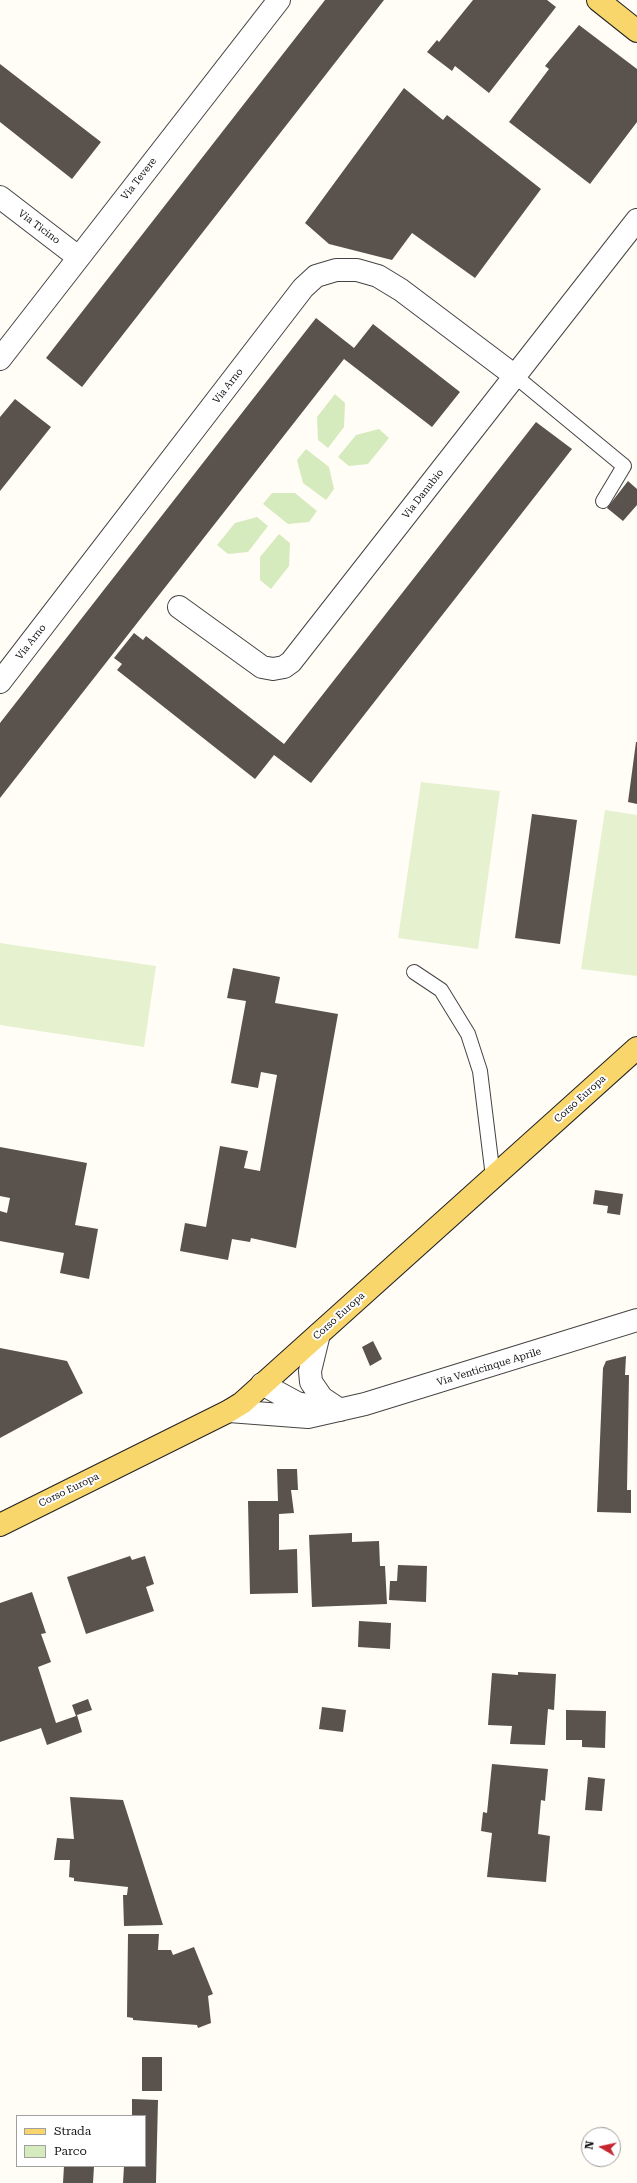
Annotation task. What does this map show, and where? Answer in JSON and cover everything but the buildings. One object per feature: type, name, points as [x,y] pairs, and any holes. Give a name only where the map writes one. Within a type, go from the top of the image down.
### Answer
[{"type":"main road","points":[[598,0],[637,31]]},
{"type":"main road","name":"Corso Europa","points":[[0,1525],[229,1411],[242,1403],[637,1048]]},
{"type":"street","name":"Via Tevere","points":[[0,359],[279,0]]},
{"type":"street","name":"Via Ticino","points":[[0,197],[78,257]]},
{"type":"street","name":"Via Danubio","points":[[179,607],[252,662],[262,667],[273,669],[284,667],[291,662],[637,220]]},
{"type":"street","name":"Via Arno","points":[[0,682],[303,288],[316,276],[336,270],[358,270],[378,276],[401,290],[515,376]]},
{"type":"street","name":"Via Venticinque Aprile","points":[[229,1411],[284,1417],[308,1417],[340,1410],[487,1368],[637,1320]]},
{"type":"street","points":[[319,1334],[312,1364],[311,1382],[322,1398],[340,1410]]},
{"type":"street","points":[[262,1384],[270,1403],[284,1417]]},
{"type":"street","name":"Via Venticinque Aprile","points":[[262,1384],[278,1394],[307,1407],[340,1410]]},
{"type":"lane","points":[[515,376],[624,466],[603,501]]},
{"type":"lane","points":[[414,972],[441,990],[468,1034],[480,1071],[493,1177]]},
{"type":"green space","points":[[335,394],[345,403],[344,427],[328,448],[318,440],[317,417]]},
{"type":"green space","points":[[379,429],[389,438],[368,464],[349,466],[338,457],[356,435]]},
{"type":"green space","points":[[306,449],[329,467],[334,489],[326,500],[303,483],[297,460]]},
{"type":"green space","points":[[272,493],[295,493],[317,511],[309,522],[288,524],[263,504]]},
{"type":"green space","points":[[257,517],[268,526],[248,552],[228,554],[217,545],[235,523]]},
{"type":"green space","points":[[279,534],[290,543],[289,566],[271,589],[260,580],[260,557]]},
{"type":"green space","points":[[421,782],[500,791],[478,949],[398,938]]},
{"type":"green space","points":[[605,810],[637,815],[637,976],[581,969]]},
{"type":"green space","points":[[0,943],[156,966],[144,1047],[0,1025]]}]
